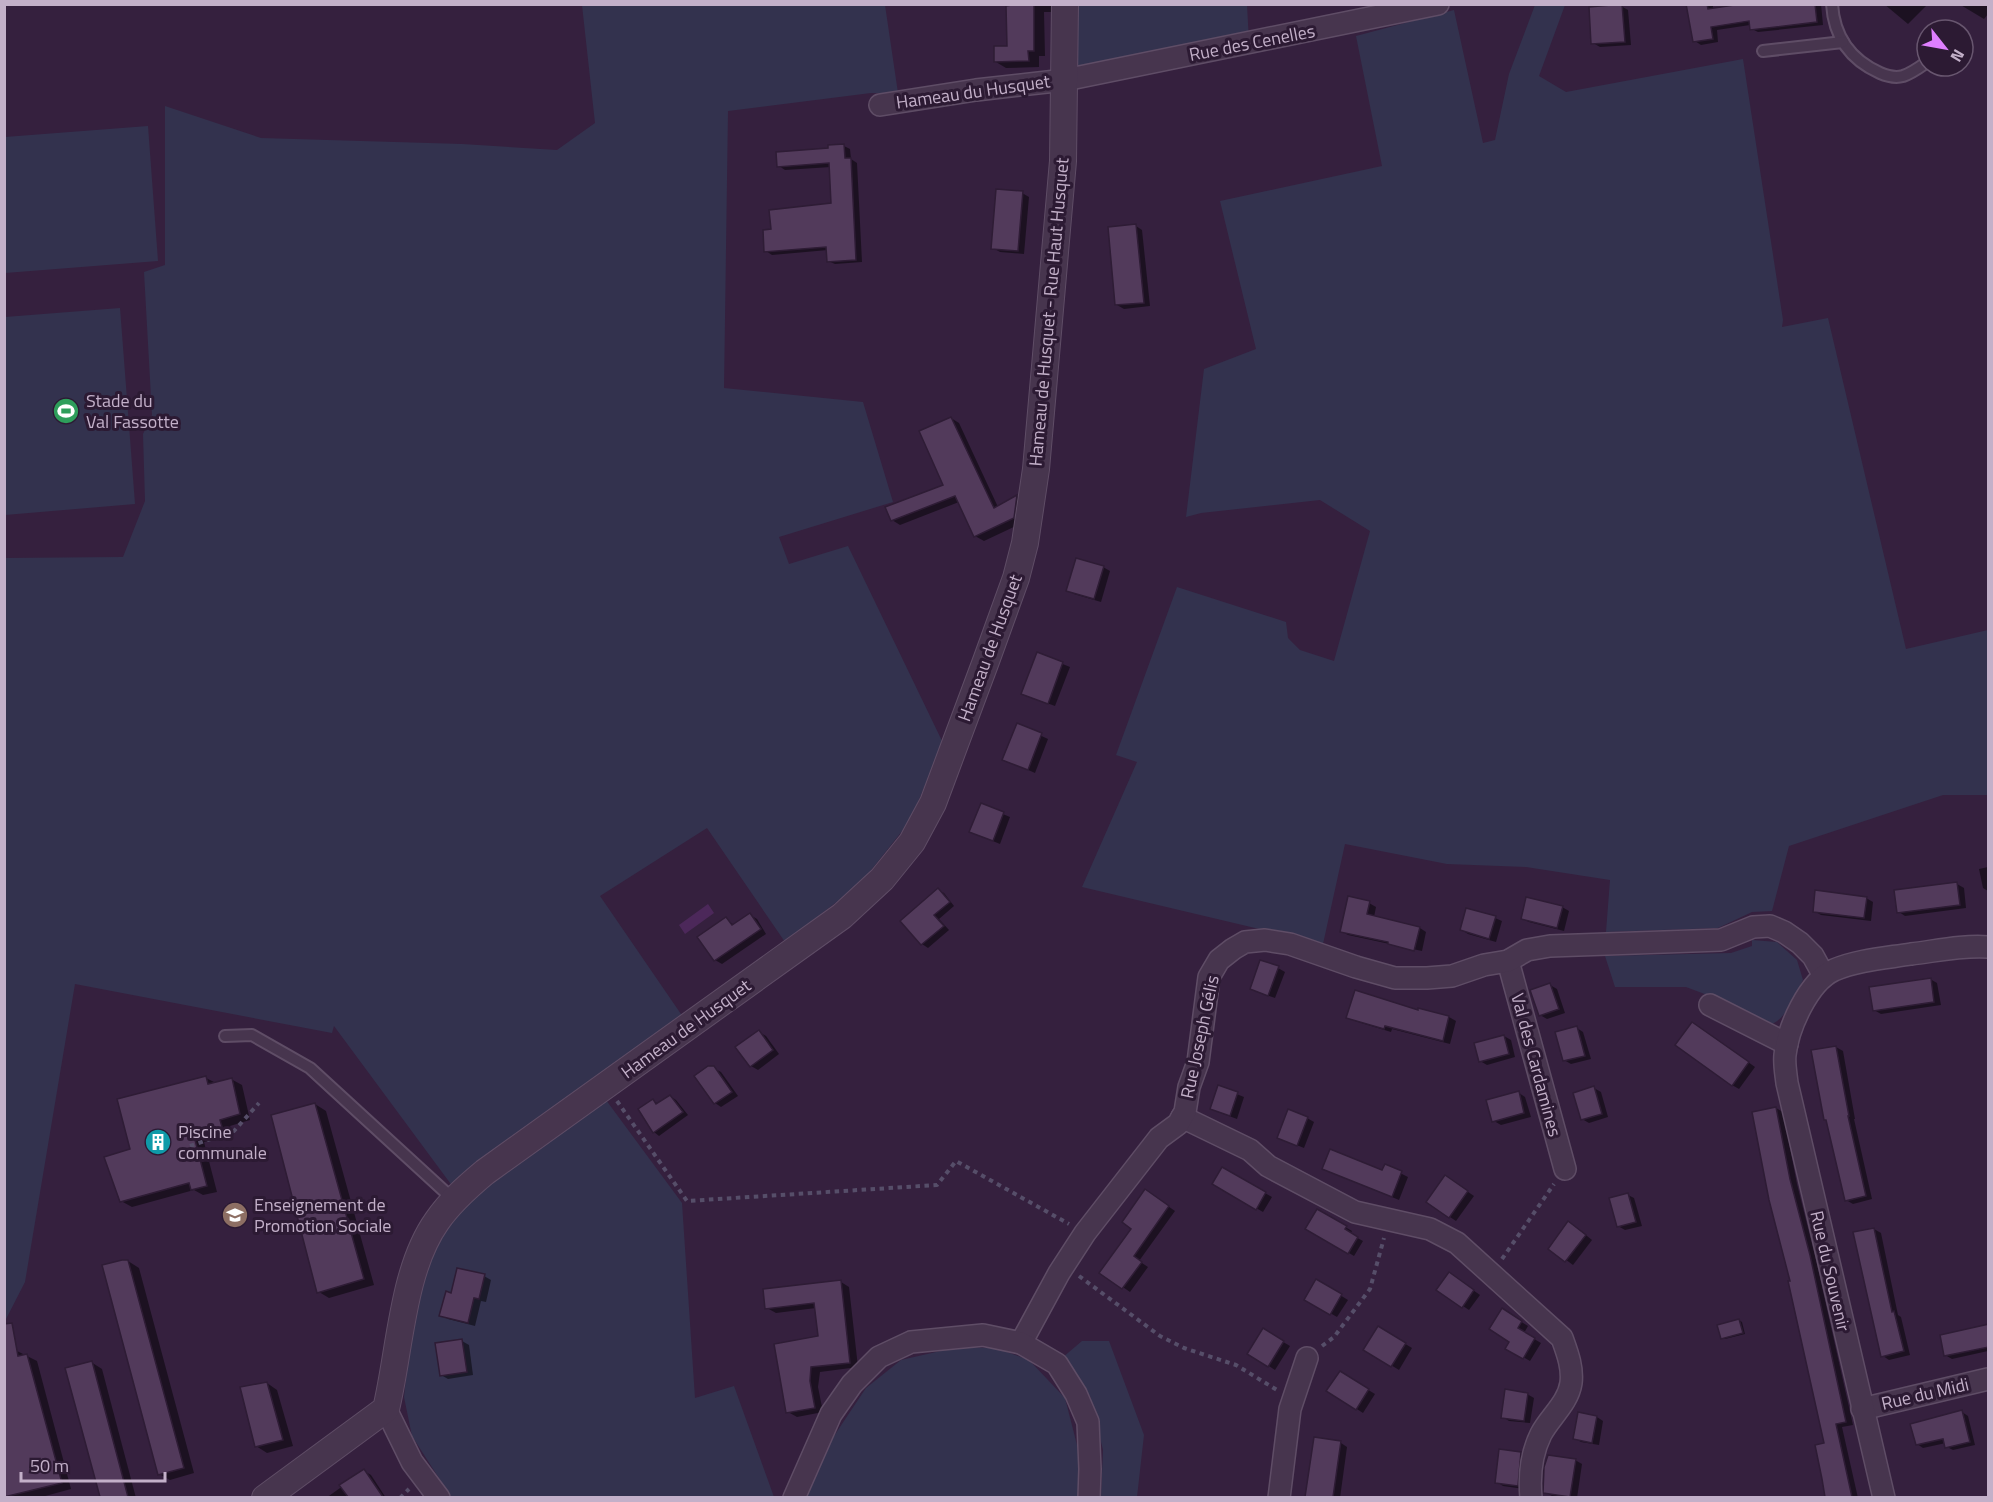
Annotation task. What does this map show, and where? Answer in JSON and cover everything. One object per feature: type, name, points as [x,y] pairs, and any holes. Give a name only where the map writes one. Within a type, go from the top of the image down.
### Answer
[{"type":"street","name":"Hameau de Husquet - Rue Haut Husquet","points":[[1025,543],[1036,469],[1063,161],[1065,4]]},
{"type":"street","name":"Rue des Cenelles","points":[[1065,80],[1438,4]]},
{"type":"street","name":"Hameau du Husquet","points":[[880,105],[976,90],[1065,80]]},
{"type":"street","name":"Hameau de Husquet","points":[[386,1409],[413,1272],[422,1247],[436,1222],[454,1200],[485,1172],[842,916],[882,879],[912,842],[933,803],[952,754],[1016,578],[1025,543]]},
{"type":"street","name":"Rue Joseph Gélis","points":[[1021,1343],[1064,1265],[1085,1233],[1159,1138],[1178,1124],[1182,1118],[1198,1062],[1209,977],[1219,960],[1245,942],[1264,940],[1290,944],[1395,978],[1427,978],[1452,976],[1484,965],[1508,961],[1527,950],[1550,946],[1721,940],[1753,927],[1770,926],[1784,932],[1813,956],[1824,976]]},
{"type":"street","points":[[1710,1005],[1786,1044],[1797,1015],[1814,987],[1832,970],[1850,964],[1933,951],[1974,946],[1989,947]]},
{"type":"street","name":"Val des Cardamines","points":[[1508,961],[1565,1169]]},
{"type":"street","name":"Rue du Souvenir","points":[[1786,1044],[1784,1058],[1787,1083],[1884,1497]]},
{"type":"street","points":[[1182,1118],[1250,1150],[1268,1166],[1355,1212],[1430,1229],[1457,1242],[1562,1338],[1572,1372],[1571,1385],[1541,1434],[1532,1458],[1531,1497]]},
{"type":"street","points":[[794,1497],[831,1414],[852,1384],[879,1357],[911,1342],[983,1335],[1021,1343],[1057,1364],[1076,1394],[1088,1422],[1089,1497]]},
{"type":"street","points":[[1279,1497],[1290,1409],[1307,1358]]},
{"type":"street","name":"Rue du Midi","points":[[1862,1409],[1989,1379]]},
{"type":"street","points":[[265,1497],[386,1409],[412,1462],[439,1497]]},
{"type":"lane","points":[[1832,4],[1833,16],[1843,42],[1859,62],[1886,75],[1901,77],[1915,70]]},
{"type":"lane","points":[[1763,51],[1843,42]]},
{"type":"lane","points":[[225,1036],[252,1035],[310,1068],[454,1200]]},
{"type":"path","points":[[607,1086],[687,1201],[937,1185],[956,1161],[1085,1233]]},
{"type":"path","points":[[190,1146],[234,1131],[259,1103]]},
{"type":"path","points":[[1492,1274],[1565,1169]]},
{"type":"path","points":[[1307,1358],[1334,1337],[1370,1289],[1389,1220]]},
{"type":"path","points":[[1064,1265],[1160,1336],[1184,1348],[1236,1365],[1293,1400]]},
{"type":"shaded area","points":[[582,5],[885,5],[898,93],[871,93],[728,111],[724,388],[863,402],[893,502],[779,537],[789,564],[848,546],[943,743],[910,821],[861,883],[785,942],[707,828],[600,896],[683,1017],[453,1187],[334,1026],[332,1033],[75,984],[25,1282],[5,1321],[5,558],[123,557],[145,501],[143,434],[152,415],[144,272],[165,265],[165,106],[261,138],[462,144],[557,150],[595,123]]},
{"type":"shaded area","points":[[1073,5],[1247,5],[1249,42],[1084,70],[1073,63]]},
{"type":"shaded area","points":[[1535,5],[1565,5],[1539,76],[1566,92],[1743,59],[1783,320],[1782,327],[1828,318],[1906,649],[1988,630],[1988,795],[1943,795],[1789,846],[1772,911],[1752,912],[1718,928],[1606,932],[1610,880],[1526,867],[1447,864],[1345,844],[1323,944],[1082,887],[1137,762],[1116,755],[1177,587],[1286,622],[1288,638],[1300,650],[1334,661],[1370,531],[1320,500],[1201,513],[1186,517],[1204,369],[1256,349],[1220,201],[1382,166],[1356,36],[1454,10],[1483,143],[1495,140],[1509,74]]},
{"type":"shaded area","points":[[148,126],[158,261],[5,273],[5,137]]},
{"type":"shaded area","name":"Stade du Val Fassotte","points":[[120,308],[135,504],[5,515],[5,317]]},
{"type":"shaded area","points":[[708,904],[714,913],[685,934],[679,925]]},
{"type":"shaded area","points":[[1752,940],[1777,942],[1797,960],[1803,980],[1784,1014],[1773,1024],[1766,1026],[1710,996],[1686,987],[1615,987],[1605,956],[1731,953],[1752,946]]},
{"type":"shaded area","points":[[606,1100],[682,1203],[695,1398],[734,1386],[774,1497],[451,1497],[412,1436],[404,1397],[411,1332],[430,1251],[464,1202]]},
{"type":"shaded area","points":[[1082,1341],[1109,1341],[1144,1435],[1137,1497],[1101,1497],[1103,1450],[1090,1396],[1062,1358]]},
{"type":"shaded area","points":[[958,1347],[996,1348],[1029,1360],[1065,1398],[1078,1449],[1080,1497],[805,1498],[830,1442],[866,1388],[901,1360]]},
{"type":"building","points":[[1034,4],[1034,51],[1028,51],[1029,61],[994,62],[994,46],[1007,46],[1006,6]]},
{"type":"building","points":[[1622,4],[1625,42],[1591,44],[1589,7]]},
{"type":"building","points":[[1686,4],[1707,4],[1708,9],[1741,4],[1815,4],[1817,22],[1750,30],[1749,21],[1711,27],[1713,39],[1693,42]]},
{"type":"building","points":[[844,144],[845,158],[851,158],[856,260],[827,262],[826,247],[764,252],[763,230],[771,229],[769,210],[831,203],[829,163],[777,167],[776,152],[828,148],[828,145]]},
{"type":"building","points":[[996,189],[1023,191],[1018,251],[991,249]]},
{"type":"building","points":[[1136,224],[1144,303],[1115,305],[1108,227]]},
{"type":"building","points":[[951,417],[994,508],[1017,495],[1014,518],[974,537],[955,496],[891,521],[885,507],[943,485],[919,431]]},
{"type":"building","points":[[1076,558],[1104,566],[1094,599],[1066,591]]},
{"type":"building","points":[[1037,652],[1063,662],[1048,704],[1021,694]]},
{"type":"building","points":[[1017,723],[1042,733],[1028,770],[1002,760]]},
{"type":"building","points":[[981,803],[1004,812],[993,841],[969,832]]},
{"type":"building","points":[[1957,882],[1960,905],[1897,913],[1894,890]]},
{"type":"building","points":[[938,888],[950,902],[934,915],[944,926],[921,945],[900,921]]},
{"type":"building","points":[[1815,890],[1867,897],[1864,918],[1813,912]]},
{"type":"building","points":[[1348,896],[1370,901],[1367,914],[1420,927],[1414,951],[1388,944],[1388,942],[1340,932]]},
{"type":"building","points":[[1526,897],[1563,906],[1557,928],[1521,919]]},
{"type":"building","points":[[1466,908],[1496,916],[1489,939],[1460,930]]},
{"type":"building","points":[[750,913],[761,929],[714,961],[697,937],[726,917],[732,925]]},
{"type":"building","points":[[1260,960],[1279,966],[1268,996],[1250,989]]},
{"type":"building","points":[[1931,978],[1934,1002],[1873,1011],[1869,987]]},
{"type":"building","points":[[1550,983],[1559,1009],[1539,1016],[1530,990]]},
{"type":"building","points":[[1355,990],[1418,1010],[1418,1008],[1449,1016],[1443,1041],[1385,1026],[1384,1029],[1346,1018]]},
{"type":"building","points":[[1692,1022],[1749,1062],[1732,1086],[1675,1045]]},
{"type":"building","points":[[1577,1026],[1585,1056],[1563,1061],[1555,1032]]},
{"type":"building","points":[[759,1030],[773,1050],[750,1067],[735,1047]]},
{"type":"building","points":[[1504,1035],[1509,1054],[1479,1062],[1474,1043]]},
{"type":"building","points":[[1836,1046],[1848,1116],[1866,1196],[1845,1201],[1826,1120],[1824,1120],[1811,1050]]},
{"type":"building","points":[[708,1066],[714,1066],[732,1092],[714,1104],[694,1076]]},
{"type":"building","name":"Piscine communale","points":[[206,1076],[208,1084],[232,1078],[240,1114],[220,1120],[223,1130],[194,1136],[207,1186],[191,1190],[189,1183],[120,1202],[104,1157],[130,1149],[117,1099]]},
{"type":"building","points":[[1218,1085],[1238,1092],[1230,1116],[1210,1109]]},
{"type":"building","points":[[1594,1086],[1602,1114],[1581,1120],[1573,1093]]},
{"type":"building","points":[[1519,1091],[1524,1113],[1492,1122],[1486,1100]]},
{"type":"building","points":[[670,1095],[683,1112],[653,1133],[638,1109],[653,1099],[656,1104]]},
{"type":"building","points":[[315,1103],[364,1279],[317,1293],[271,1115]]},
{"type":"building","points":[[1776,1107],[1790,1179],[1810,1255],[1846,1422],[1836,1424],[1852,1497],[1825,1497],[1815,1445],[1824,1443],[1788,1281],[1790,1281],[1769,1200],[1752,1112]]},
{"type":"building","points":[[1288,1109],[1308,1117],[1297,1146],[1277,1138]]},
{"type":"building","points":[[1330,1149],[1382,1170],[1385,1164],[1402,1171],[1392,1197],[1322,1169]]},
{"type":"building","points":[[1222,1167],[1266,1192],[1256,1210],[1212,1184]]},
{"type":"building","points":[[1445,1175],[1468,1191],[1449,1218],[1426,1202]]},
{"type":"building","points":[[1145,1189],[1169,1206],[1134,1256],[1142,1262],[1122,1289],[1099,1273],[1131,1229],[1122,1222]]},
{"type":"building","points":[[1628,1193],[1636,1222],[1617,1227],[1609,1198]]},
{"type":"building","points":[[1317,1209],[1347,1226],[1345,1229],[1358,1237],[1348,1254],[1305,1229]]},
{"type":"building","points":[[1568,1221],[1586,1235],[1565,1262],[1548,1249]]},
{"type":"building","points":[[1874,1228],[1892,1312],[1894,1311],[1904,1351],[1881,1357],[1853,1232]]},
{"type":"building","points":[[128,1260],[184,1468],[158,1475],[102,1265]]},
{"type":"building","points":[[457,1268],[485,1274],[479,1299],[474,1298],[468,1323],[439,1316],[446,1291],[451,1293]]},
{"type":"building","points":[[1449,1272],[1474,1290],[1462,1308],[1436,1290]]},
{"type":"building","points":[[1316,1279],[1342,1294],[1330,1315],[1304,1300]]},
{"type":"building","points":[[841,1280],[850,1363],[811,1367],[810,1381],[815,1408],[786,1413],[774,1344],[818,1336],[814,1303],[765,1309],[763,1289]]},
{"type":"building","points":[[1502,1308],[1522,1321],[1518,1328],[1535,1338],[1523,1359],[1505,1349],[1509,1342],[1489,1329]]},
{"type":"building","points":[[1739,1319],[1743,1333],[1721,1339],[1717,1325]]},
{"type":"building","points":[[12,1323],[18,1356],[27,1354],[62,1483],[4,1497],[4,1324]]},
{"type":"building","points":[[1989,1324],[1989,1347],[1944,1356],[1940,1335]]},
{"type":"building","points":[[1378,1326],[1406,1343],[1391,1367],[1363,1350]]},
{"type":"building","points":[[1263,1328],[1284,1341],[1268,1367],[1247,1354]]},
{"type":"building","points":[[462,1339],[467,1372],[440,1376],[435,1343]]},
{"type":"building","points":[[92,1361],[128,1497],[100,1497],[65,1368]]},
{"type":"building","points":[[1340,1371],[1369,1389],[1356,1410],[1326,1391]]},
{"type":"building","points":[[267,1382],[283,1440],[255,1447],[240,1387]]},
{"type":"building","points":[[1505,1389],[1528,1393],[1524,1421],[1501,1418]]},
{"type":"building","points":[[1962,1410],[1970,1442],[1945,1448],[1943,1439],[1916,1445],[1910,1424]]},
{"type":"building","points":[[1578,1412],[1597,1416],[1592,1443],[1573,1439]]},
{"type":"building","points":[[1314,1437],[1341,1441],[1333,1497],[1305,1497]]},
{"type":"building","points":[[1499,1449],[1521,1452],[1518,1486],[1495,1483]]},
{"type":"building","points":[[1548,1455],[1576,1459],[1570,1497],[1543,1493],[1544,1467]]},
{"type":"building","points":[[364,1469],[383,1497],[348,1497],[339,1485]]},
{"type":"place","name":"Stade du Val Fassotte","points":[[66,411]]},
{"type":"place","name":"Piscine communale","points":[[158,1142]]},
{"type":"place","name":"Enseignement de Promotion Sociale","points":[[235,1215]]}]
